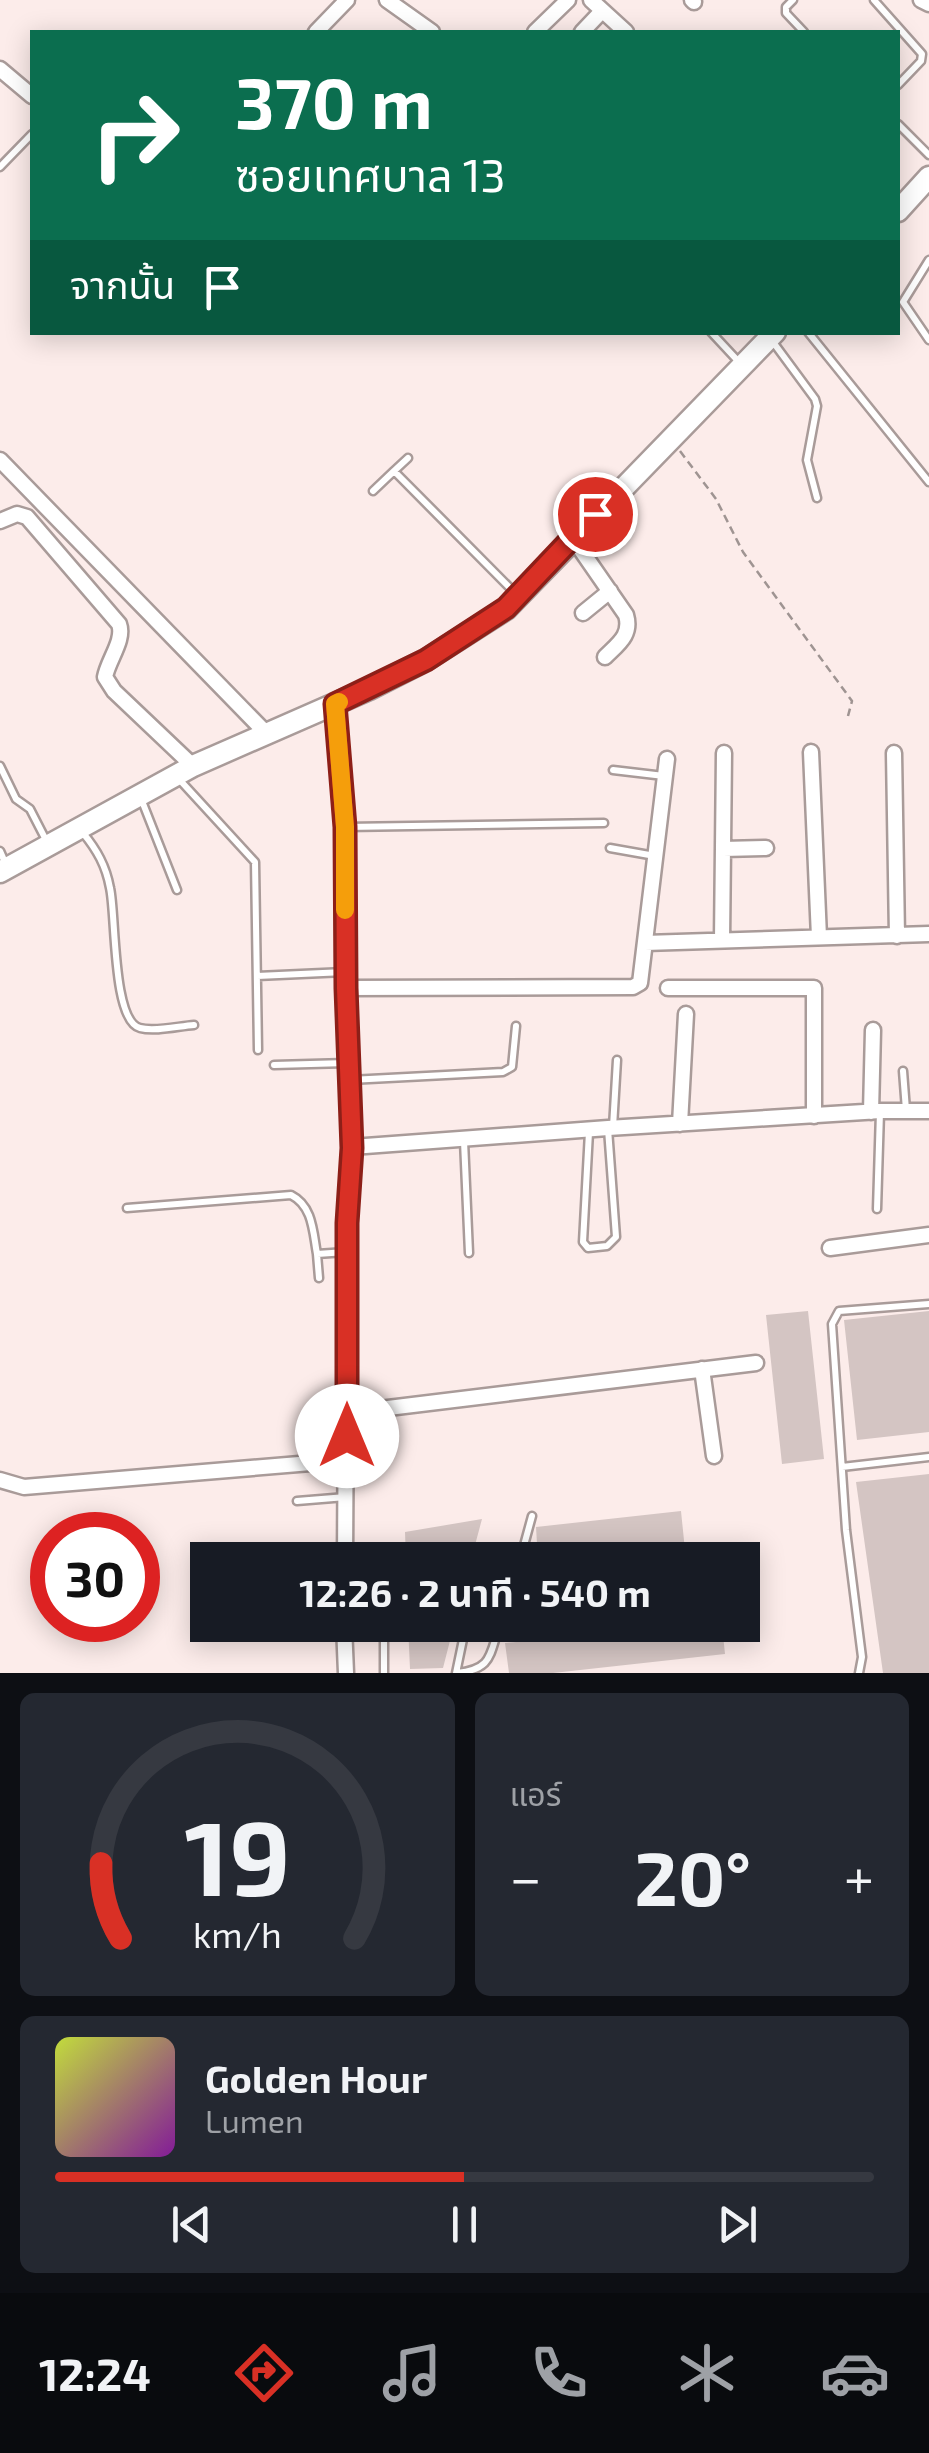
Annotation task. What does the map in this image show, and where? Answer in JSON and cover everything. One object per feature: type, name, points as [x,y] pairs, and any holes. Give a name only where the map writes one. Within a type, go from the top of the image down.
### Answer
[{"type":"street","points":[[318,30],[347,0]]},
{"type":"street","points":[[387,0],[429,30]]},
{"type":"street","points":[[537,30],[568,0]]},
{"type":"street","points":[[921,0],[929,4]]},
{"type":"street","points":[[583,30],[596,6],[624,30]]},
{"type":"street","points":[[0,69],[30,94]]},
{"type":"street","points":[[2,863],[48,845],[184,770],[368,689],[465,637],[518,596],[772,335]]},
{"type":"street","points":[[1,462],[266,732]]},
{"type":"street","points":[[0,520],[18,514],[27,517],[119,624],[120,638],[105,677],[184,770]]},
{"type":"street","points":[[572,537],[610,591],[628,625],[626,636],[605,657]]},
{"type":"street","points":[[583,612],[610,591]]},
{"type":"street","points":[[335,704],[345,827],[345,980],[352,1148],[347,1252],[346,1542]]},
{"type":"street","points":[[811,752],[820,937]]},
{"type":"street","points":[[894,752],[897,936]]},
{"type":"street","points":[[722,940],[724,753]]},
{"type":"street","points":[[345,980],[632,987],[640,983],[668,759]]},
{"type":"street","points":[[723,848],[766,848]]},
{"type":"street","points":[[645,943],[929,934]]},
{"type":"street","points":[[668,988],[814,988],[814,1116]]},
{"type":"street","points":[[680,1124],[686,1014]]},
{"type":"street","points":[[873,1030],[876,1112]]},
{"type":"street","points":[[352,1148],[610,1128],[929,1111]]},
{"type":"street","points":[[830,1248],[929,1235]]},
{"type":"street","points":[[347,1413],[756,1363]]},
{"type":"street","points":[[702,1370],[714,1456]]},
{"type":"street","points":[[0,1480],[24,1488],[347,1460]]},
{"type":"street","points":[[345,1642],[346,1673]]},
{"type":"lane","points":[[794,0],[786,7],[786,13],[802,30]]},
{"type":"lane","points":[[874,0],[922,54],[921,61],[900,83]]},
{"type":"lane","points":[[900,126],[929,155]]},
{"type":"lane","points":[[0,168],[30,136]]},
{"type":"lane","points":[[929,260],[903,302],[929,340]]},
{"type":"lane","points":[[714,335],[742,366]]},
{"type":"lane","points":[[772,335],[817,406],[807,460],[817,498]]},
{"type":"lane","points":[[810,335],[929,482]]},
{"type":"lane","points":[[373,491],[408,458]]},
{"type":"lane","points":[[394,471],[518,596]]},
{"type":"lane","points":[[0,766],[16,798],[30,809],[48,845]]},
{"type":"lane","points":[[184,770],[254,862],[258,1050]]},
{"type":"lane","points":[[613,770],[666,776]]},
{"type":"lane","points":[[139,795],[176,890]]},
{"type":"lane","points":[[345,827],[604,823]]},
{"type":"lane","points":[[80,828],[98,852],[111,889],[119,982],[132,1023],[140,1028],[194,1026]]},
{"type":"lane","points":[[610,848],[656,856]]},
{"type":"lane","points":[[257,976],[345,980]]},
{"type":"lane","points":[[348,1080],[503,1072],[512,1068],[516,1059],[516,1026]]},
{"type":"lane","points":[[589,1130],[583,1242],[588,1248],[606,1246],[616,1238],[610,1128],[617,1060]]},
{"type":"lane","points":[[274,1065],[348,1063]]},
{"type":"lane","points":[[903,1071],[906,1112]]},
{"type":"lane","points":[[876,1112],[877,1209]]},
{"type":"lane","points":[[464,1141],[468,1253]]},
{"type":"lane","points":[[128,1208],[291,1195],[312,1218],[318,1278]]},
{"type":"lane","points":[[317,1254],[347,1252]]},
{"type":"lane","points":[[859,1673],[862,1657],[832,1324],[839,1312],[929,1304]]},
{"type":"lane","points":[[842,1467],[929,1457]]},
{"type":"lane","points":[[296,1501],[347,1496]]},
{"type":"lane","points":[[525,1542],[532,1516]]},
{"type":"lane","points":[[384,1642],[384,1673]]},
{"type":"lane","points":[[463,1642],[457,1673],[475,1671],[486,1664],[494,1642]]},
{"type":"path","points":[[671,437],[716,498],[743,552],[852,701],[848,716]]},
{"type":"building","points":[[808,1311],[824,1459],[782,1464],[766,1315]]},
{"type":"building","points":[[929,1311],[929,1432],[857,1440],[844,1320]]},
{"type":"building","points":[[929,1474],[929,1673],[883,1673],[856,1482]]},
{"type":"building","points":[[681,1511],[684,1542],[537,1542],[536,1527]]},
{"type":"building","points":[[482,1519],[476,1542],[405,1542],[405,1532]]},
{"type":"building","points":[[409,1642],[450,1642],[443,1668],[410,1669]]},
{"type":"building","points":[[724,1642],[725,1654],[553,1673],[509,1673],[505,1643]]},
{"type":"slow traffic","points":[[339,702],[335,704],[345,827],[345,910]]},
{"type":"route","points":[[347,1436],[347,1223],[352,1148],[345,827],[335,704],[426,660],[506,608],[595,514]]}]
